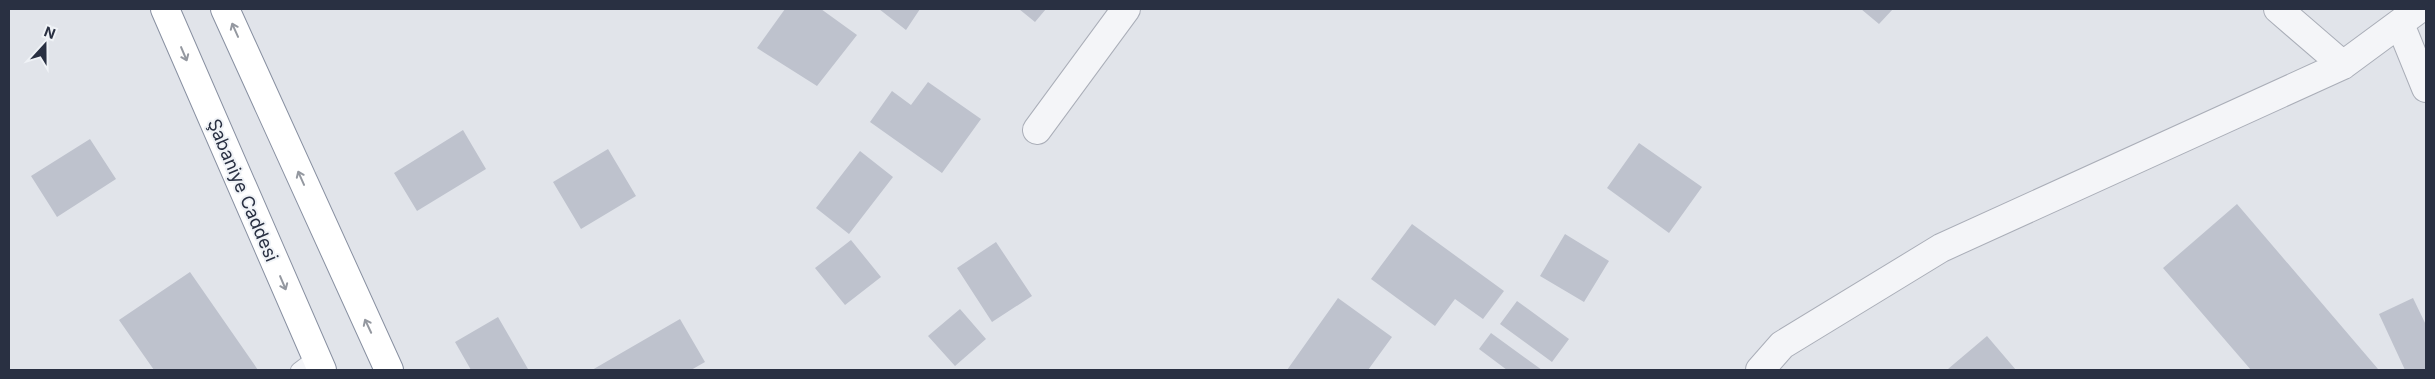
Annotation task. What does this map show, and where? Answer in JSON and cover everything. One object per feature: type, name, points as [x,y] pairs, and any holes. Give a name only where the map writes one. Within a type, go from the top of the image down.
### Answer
[{"type":"highway","name":"Şabaniye Caddesi","points":[[165,9],[311,366]]},
{"type":"highway","points":[[225,9],[389,370]]},
{"type":"street","points":[[1037,130],[1126,9]]},
{"type":"street","points":[[2278,9],[2343,65]]},
{"type":"street","points":[[1760,370],[1782,345],[1941,248],[2343,65],[2410,16],[2426,88]]},
{"type":"building","points":[[785,9],[821,9],[857,35],[817,86],[757,48]]},
{"type":"building","points":[[879,9],[920,9],[906,30]]},
{"type":"building","points":[[1019,9],[1046,9],[1035,22]]},
{"type":"building","points":[[1861,9],[1893,9],[1879,24]]},
{"type":"building","points":[[928,82],[981,119],[942,173],[870,122],[892,91],[911,105]]},
{"type":"building","points":[[463,130],[486,169],[417,211],[394,173]]},
{"type":"building","points":[[90,139],[116,179],[57,217],[31,176]]},
{"type":"building","points":[[1639,143],[1702,187],[1669,233],[1607,188]]},
{"type":"building","points":[[608,149],[636,196],[581,229],[553,182]]},
{"type":"building","points":[[860,151],[893,177],[849,234],[816,208]]},
{"type":"building","points":[[2237,204],[2378,369],[2251,370],[2163,268]]},
{"type":"building","points":[[1412,224],[1504,291],[1483,319],[1455,299],[1435,326],[1371,279]]},
{"type":"building","points":[[1565,234],[1609,261],[1584,302],[1540,276]]},
{"type":"building","points":[[851,240],[881,277],[845,305],[815,268]]},
{"type":"building","points":[[996,242],[1032,296],[992,322],[957,268]]},
{"type":"building","points":[[190,272],[258,370],[154,370],[119,320]]},
{"type":"building","points":[[1338,298],[1392,337],[1368,370],[1287,370]]},
{"type":"building","points":[[2413,298],[2426,325],[2426,370],[2405,370],[2379,314]]},
{"type":"building","points":[[1517,301],[1569,339],[1552,362],[1500,324]]},
{"type":"building","points":[[960,309],[986,339],[955,366],[928,336]]},
{"type":"building","points":[[498,317],[528,369],[471,370],[455,342]]},
{"type":"building","points":[[680,319],[705,362],[691,370],[592,370]]},
{"type":"building","points":[[1491,333],[1542,370],[1507,370],[1479,349]]},
{"type":"building","points":[[1987,336],[2016,370],[1948,369]]}]
